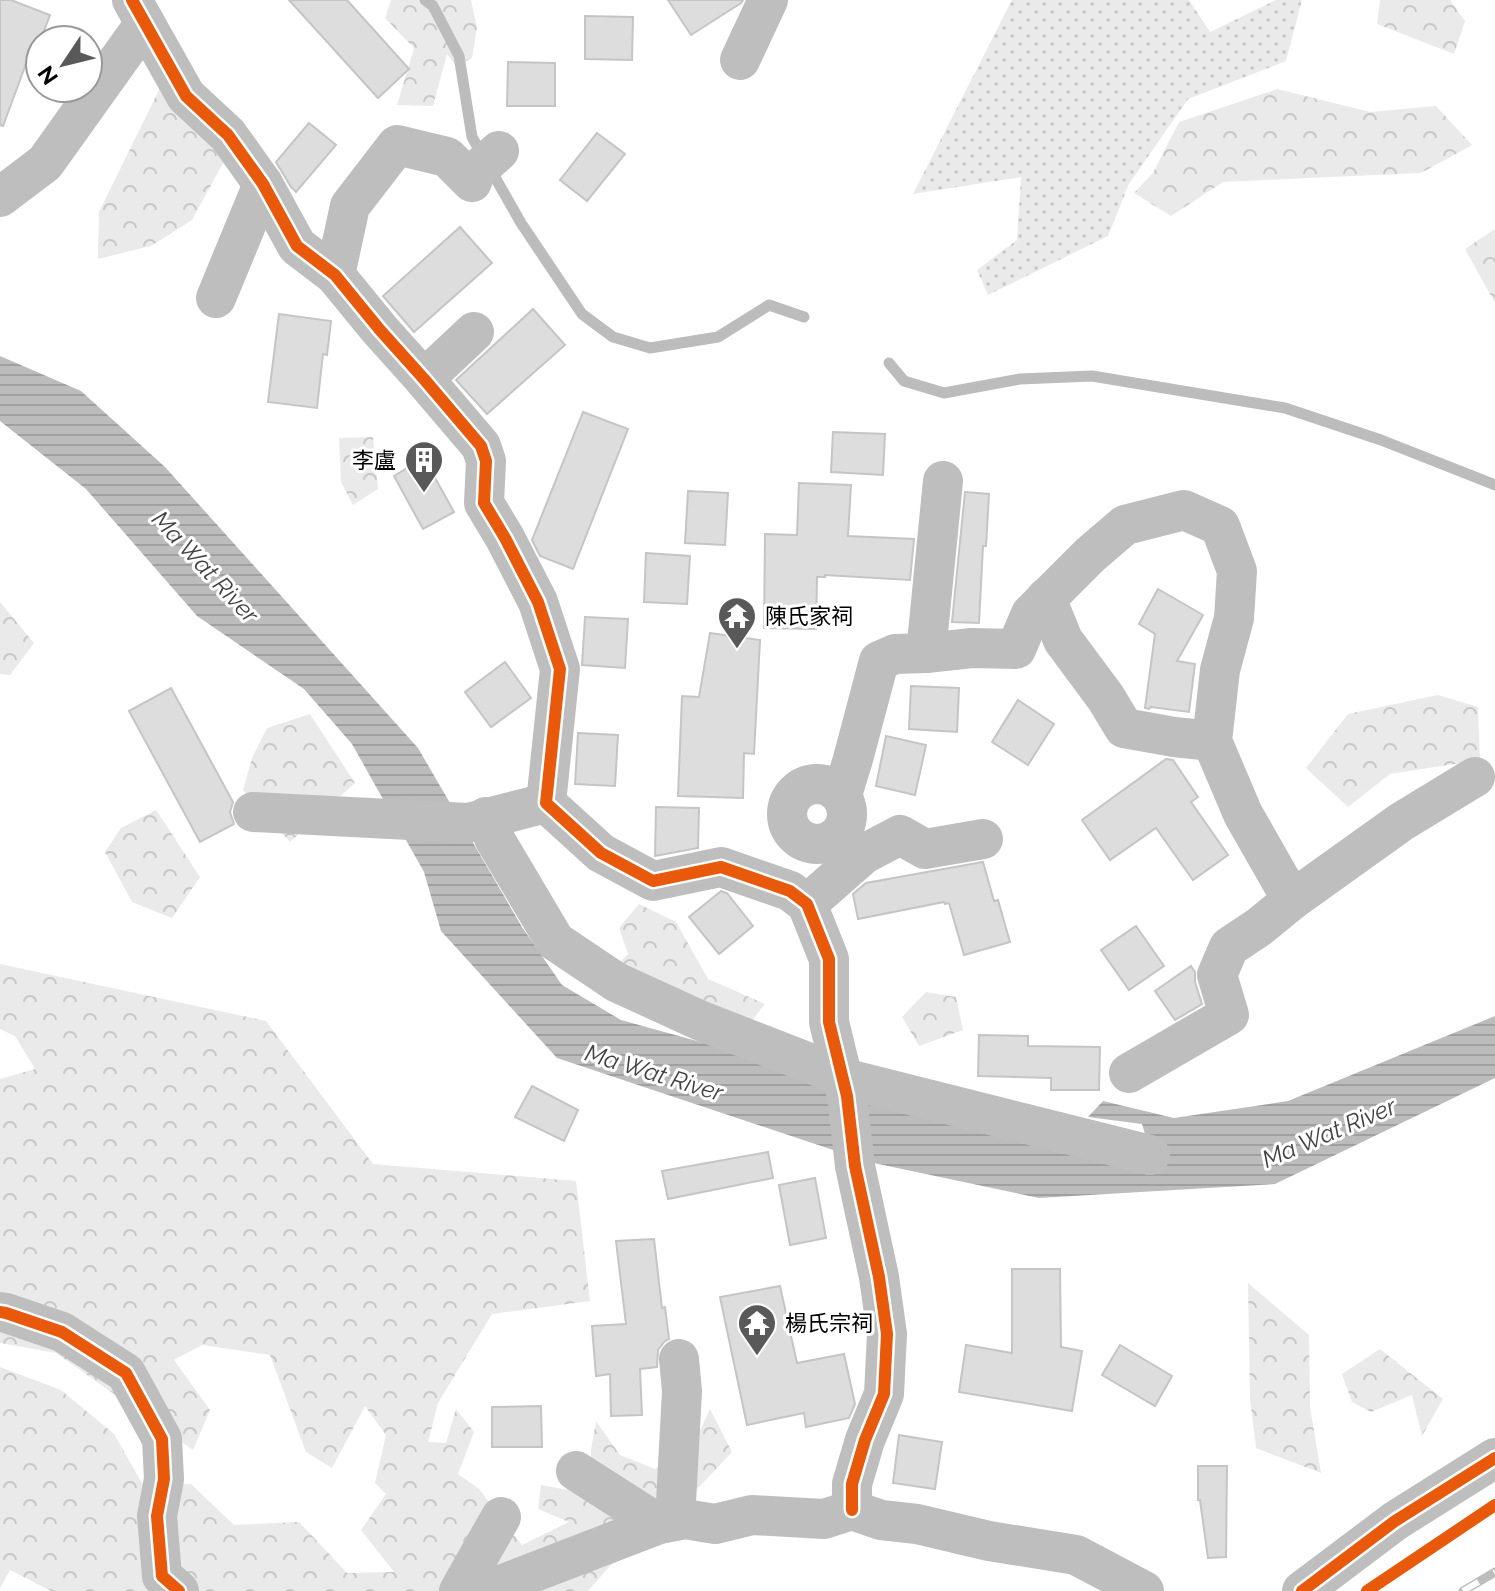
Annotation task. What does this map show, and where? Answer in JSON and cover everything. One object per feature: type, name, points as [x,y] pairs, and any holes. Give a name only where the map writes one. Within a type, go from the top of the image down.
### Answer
[{"type":"street","points":[[740,60],[768,0]]},
{"type":"street","points":[[0,197],[45,163],[139,11],[186,96],[228,135],[263,184],[297,246],[335,275],[481,446],[486,461],[484,503],[538,602],[560,669],[546,803]]},
{"type":"street","points":[[335,275],[350,206],[397,145],[447,157],[472,182],[475,172],[499,151]]},
{"type":"street","points":[[216,298],[263,184]]},
{"type":"street","points":[[424,379],[474,332]]},
{"type":"street","points":[[926,653],[943,481]]},
{"type":"street","points":[[852,1510],[852,1484],[860,1454],[884,1394],[887,1334],[879,1277],[855,1166],[845,1087],[829,1022],[829,959],[799,897],[797,877],[805,843],[791,831],[786,813],[793,795],[808,784],[826,784],[842,795],[879,661],[895,654],[972,648],[1016,649],[1031,614],[1125,525],[1184,510],[1220,526],[1237,571],[1234,618],[1220,670],[1212,741],[1243,814],[1292,900]]},
{"type":"street","points":[[1046,598],[1063,640],[1124,728],[1212,741]]},
{"type":"street","points":[[1129,1073],[1229,1015],[1217,975],[1229,947],[1401,822],[1475,777]]},
{"type":"street","points":[[253,812],[378,819],[477,820],[546,803]]},
{"type":"street","points":[[546,803],[601,853],[653,881],[721,867],[799,897]]},
{"type":"street","points":[[477,820],[494,838],[555,941],[616,982],[699,1020],[817,1066],[845,1087],[1150,1155]]},
{"type":"street","points":[[799,897],[864,854],[900,835],[925,849],[983,839]]},
{"type":"street","points":[[0,1312],[62,1332],[126,1373],[162,1439],[164,1479],[157,1516],[162,1576],[179,1591]]},
{"type":"street","points":[[667,1522],[682,1391],[679,1359]]},
{"type":"street","points":[[1302,1591],[1395,1521],[1495,1458]]},
{"type":"street","points":[[576,1471],[667,1522]]},
{"type":"street","points":[[485,1591],[667,1522],[685,1519],[715,1524],[752,1515],[824,1519],[852,1510],[881,1520],[917,1524],[989,1541],[1076,1555],[1144,1591]]},
{"type":"street","points":[[459,1591],[501,1517]]},
{"type":"green space","points":[[391,0],[471,0],[477,28],[472,58],[456,66],[447,54],[433,106],[397,105],[414,48],[385,18]]},
{"type":"green space","points":[[1012,0],[1189,0],[1210,32],[1276,0],[1302,0],[1286,61],[1188,99],[1129,184],[1108,236],[988,295],[977,270],[1017,240],[1021,177],[913,194]]},
{"type":"green space","points":[[1380,0],[1450,0],[1465,21],[1454,54],[1377,24]]},
{"type":"green space","points":[[160,88],[228,154],[192,220],[151,246],[98,259],[99,212]]},
{"type":"green space","points":[[1277,89],[1370,112],[1436,106],[1472,145],[1421,173],[1223,182],[1171,216],[1134,193],[1153,173],[1179,122]]},
{"type":"green space","points":[[1495,229],[1495,303],[1465,249]]},
{"type":"green space","points":[[373,437],[378,489],[353,505],[341,482],[339,438]]},
{"type":"green space","points":[[0,602],[34,643],[10,675],[0,674]]},
{"type":"green space","points":[[1438,695],[1478,707],[1480,760],[1390,774],[1348,807],[1306,768],[1348,714]]},
{"type":"green space","points":[[310,714],[355,783],[290,842],[243,790],[252,758],[267,728]]},
{"type":"green space","points":[[156,810],[200,877],[172,918],[132,902],[105,852],[121,828]]},
{"type":"green space","points":[[639,904],[676,922],[708,979],[765,1004],[730,1049],[599,983],[628,954],[619,928]]},
{"type":"green space","points":[[0,964],[266,1021],[373,1164],[576,1181],[590,1301],[492,1314],[438,1403],[428,1442],[446,1443],[456,1409],[474,1432],[458,1474],[479,1489],[522,1545],[569,1522],[538,1509],[541,1485],[591,1494],[591,1450],[596,1421],[620,1455],[655,1469],[696,1439],[710,1409],[732,1452],[701,1485],[609,1567],[588,1591],[51,1591],[10,1570],[0,1588],[0,1367],[61,1390],[114,1434],[143,1485],[191,1484],[234,1525],[299,1522],[347,1573],[394,1572],[361,1530],[386,1494],[375,1483],[386,1435],[365,1406],[332,1468],[306,1452],[270,1355],[202,1345],[174,1360],[210,1410],[193,1450],[56,1353],[0,1343],[0,1079],[35,1069],[15,1036],[0,1029]]},
{"type":"green space","points":[[926,992],[956,997],[963,1030],[919,1046],[902,1017]]},
{"type":"green space","points":[[1248,1283],[1309,1335],[1310,1407],[1321,1473],[1256,1448],[1250,1399]]},
{"type":"green space","points":[[1380,1349],[1443,1399],[1422,1436],[1412,1395],[1371,1412],[1352,1402],[1342,1374]]},
{"type":"water","name":"Ma Wat River","points":[[0,356],[81,391],[165,467],[418,748],[522,927],[562,985],[621,1020],[1150,1166],[1142,1124],[1088,1117],[1103,1101],[1174,1118],[1288,1101],[1495,1016],[1495,1078],[1275,1184],[1039,1198],[869,1162],[557,1058],[441,931],[424,872],[352,744],[304,689],[197,616],[86,489],[0,421]]},
{"type":"building","points":[[0,0],[11,0],[50,15],[47,24],[24,24],[24,69],[3,126],[0,125]]},
{"type":"building","points":[[289,0],[347,0],[409,69],[378,98]]},
{"type":"building","points":[[668,0],[743,0],[691,35]]},
{"type":"building","points":[[585,16],[633,17],[632,60],[585,59]]},
{"type":"building","points":[[508,62],[555,63],[555,106],[507,106]]},
{"type":"building","points":[[309,123],[336,145],[296,192],[276,162]]},
{"type":"building","points":[[597,133],[625,154],[587,201],[560,180]]},
{"type":"building","points":[[460,227],[492,263],[414,332],[383,296]]},
{"type":"building","points":[[533,309],[565,345],[487,414],[456,380]]},
{"type":"building","points":[[279,314],[331,321],[327,355],[323,354],[317,408],[268,402]]},
{"type":"building","points":[[583,412],[628,429],[573,569],[540,556],[532,540]]},
{"type":"building","points":[[833,432],[885,434],[883,475],[831,472]]},
{"type":"building","name":"李盧","points":[[424,458],[454,512],[423,529],[394,476]]},
{"type":"building","points":[[799,483],[851,485],[848,536],[914,539],[910,580],[817,577],[816,629],[764,628],[765,534],[797,535]]},
{"type":"building","points":[[688,491],[728,493],[725,545],[685,543]]},
{"type":"building","points":[[965,492],[989,494],[979,623],[952,622]]},
{"type":"building","points":[[646,553],[690,556],[687,604],[644,602]]},
{"type":"building","points":[[1158,589],[1203,615],[1177,661],[1195,664],[1189,712],[1145,708],[1155,634],[1139,624]]},
{"type":"building","points":[[585,617],[628,619],[625,668],[582,665]]},
{"type":"building","points":[[710,633],[760,640],[754,754],[744,753],[743,798],[678,796],[682,696],[699,697]]},
{"type":"building","points":[[505,662],[531,698],[491,727],[465,692]]},
{"type":"building","points":[[911,686],[959,688],[957,732],[909,729]]},
{"type":"building","points":[[171,688],[233,802],[230,812],[234,824],[200,842],[129,711]]},
{"type":"building","points":[[1018,700],[1054,724],[1028,765],[992,742]]},
{"type":"building","points":[[578,733],[618,735],[615,786],[575,784]]},
{"type":"building","points":[[886,736],[926,745],[915,795],[876,786]]},
{"type":"building","points":[[1166,759],[1173,760],[1198,797],[1191,802],[1228,855],[1193,880],[1156,828],[1110,860],[1082,820]]},
{"type":"building","points":[[656,807],[699,808],[698,848],[655,856]]},
{"type":"building","points":[[983,862],[1010,942],[964,955],[949,903],[944,902],[858,919],[853,894],[866,883]]},
{"type":"building","points":[[721,891],[727,893],[753,926],[719,954],[689,917]]},
{"type":"building","points":[[1136,926],[1164,966],[1129,990],[1101,950]]},
{"type":"building","points":[[1191,966],[1202,1004],[1175,1020],[1155,991]]},
{"type":"building","points":[[979,1035],[1028,1036],[1028,1046],[1100,1047],[1099,1090],[1051,1090],[1051,1078],[978,1076]]},
{"type":"building","points":[[532,1086],[578,1110],[564,1141],[515,1117]]},
{"type":"building","points":[[768,1152],[773,1178],[668,1199],[662,1171]]},
{"type":"building","points":[[815,1178],[826,1238],[790,1245],[779,1185]]},
{"type":"building","points":[[654,1239],[669,1339],[658,1350],[657,1367],[640,1369],[642,1415],[611,1416],[610,1374],[596,1376],[592,1326],[626,1324],[616,1241]]},
{"type":"building","points":[[1012,1269],[1060,1269],[1061,1347],[1082,1351],[1072,1411],[959,1392],[966,1345],[1012,1353]]},
{"type":"building","points":[[780,1286],[797,1363],[844,1354],[855,1404],[849,1418],[806,1427],[804,1413],[747,1425],[720,1297]]},
{"type":"building","points":[[1120,1345],[1172,1376],[1155,1406],[1102,1375]]},
{"type":"building","points":[[541,1406],[542,1447],[492,1447],[492,1407]]},
{"type":"building","points":[[899,1435],[942,1442],[935,1489],[893,1483]]},
{"type":"building","points":[[1198,1466],[1227,1466],[1226,1557],[1208,1558],[1198,1500]]},
{"type":"waterway","points":[[425,0],[433,6],[459,56],[472,137],[521,223],[582,314],[613,337],[650,348],[718,337],[769,305],[804,317]]},
{"type":"waterway","points":[[889,363],[904,381],[944,393],[1020,379],[1092,376],[1285,408],[1381,440],[1495,485]]},
{"type":"railway","points":[[1463,1591],[1495,1572]]},
{"type":"cycle path","points":[[132,0],[186,96],[228,135],[263,184],[297,246],[335,275],[481,446],[486,461],[484,503],[538,602],[560,669],[546,803],[601,853],[653,881],[721,867],[790,891],[807,904],[829,959],[829,1022],[847,1096],[855,1166],[879,1277],[887,1334],[884,1394],[865,1440],[852,1484],[852,1510]]},
{"type":"cycle path","points":[[0,1312],[62,1332],[126,1373],[162,1439],[164,1479],[157,1516],[162,1576],[179,1591]]},
{"type":"cycle path","points":[[1302,1591],[1395,1521],[1495,1458]]},
{"type":"cycle path","points":[[1367,1591],[1495,1505]]},
{"type":"place","name":"李盧","points":[[424,494]]},
{"type":"place","name":"陳氏家祠","points":[[737,650]]},
{"type":"place","name":"楊氏宗祠","points":[[757,1357]]}]
